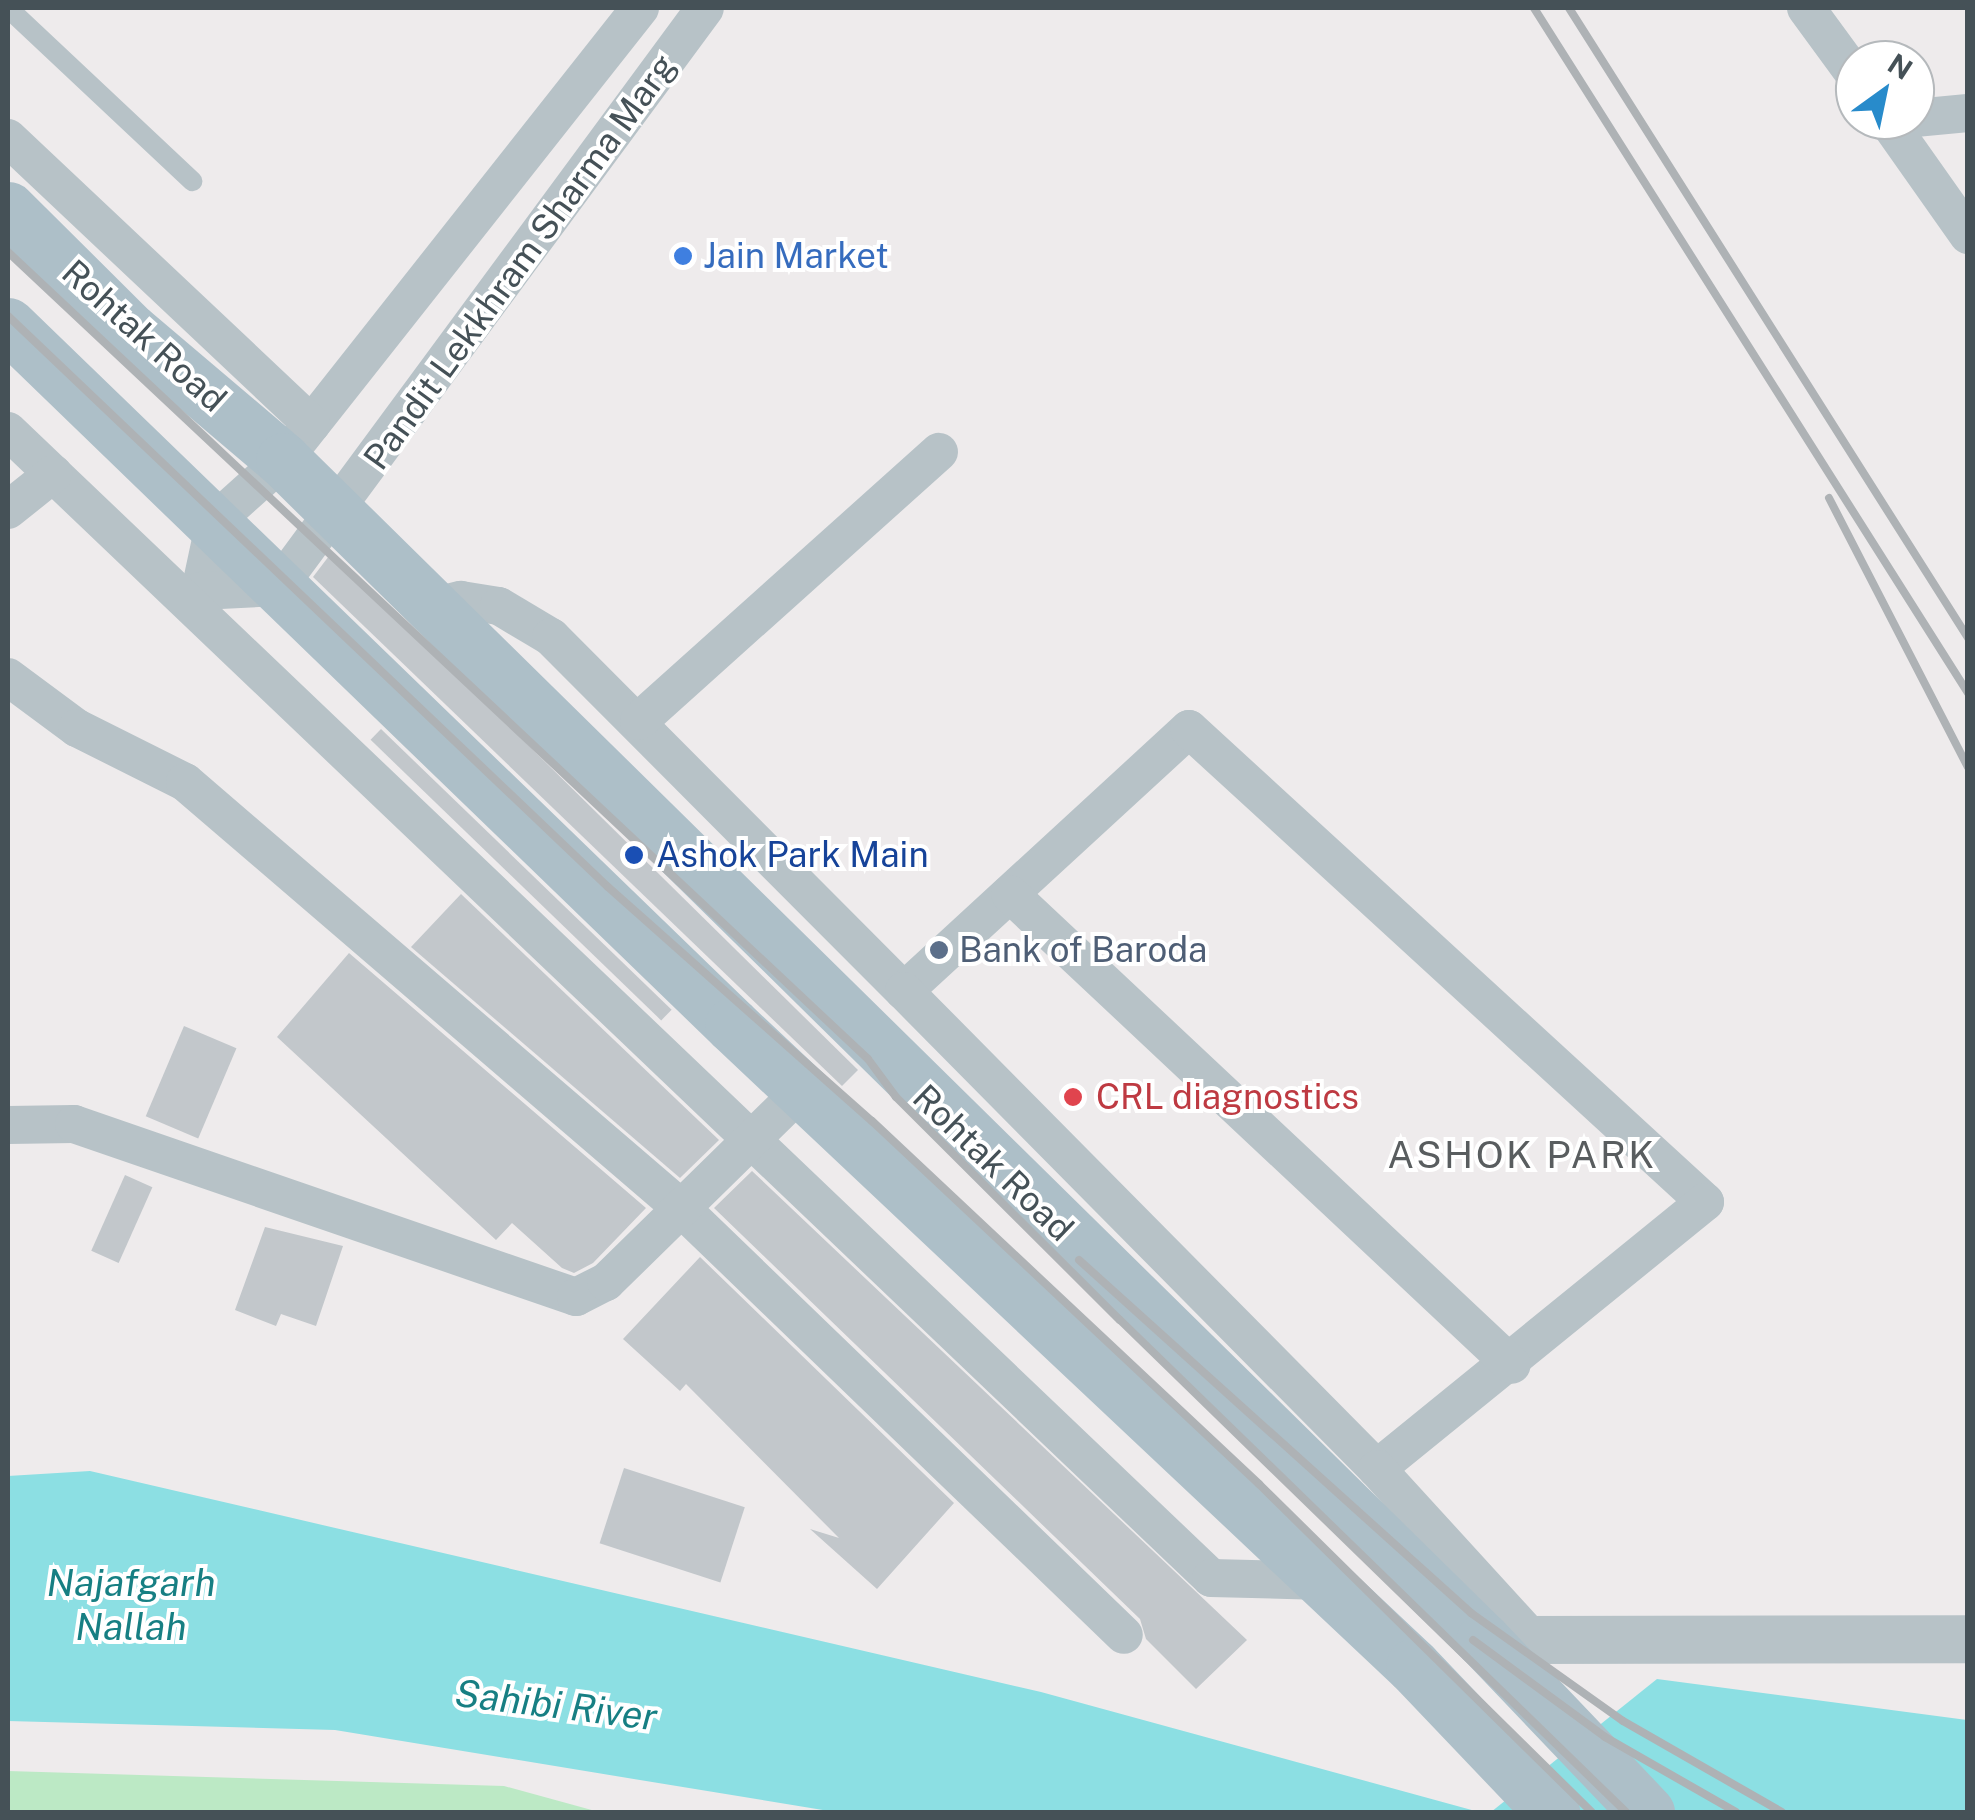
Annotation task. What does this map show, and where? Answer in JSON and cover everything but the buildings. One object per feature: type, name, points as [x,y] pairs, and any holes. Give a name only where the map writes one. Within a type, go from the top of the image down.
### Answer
[{"type":"main road","name":"Rohtak Road","points":[[8,209],[131,331],[297,442],[336,517],[1509,1641],[1568,1730],[1647,1812]]},
{"type":"main road","points":[[8,325],[802,1090],[1323,1581],[1552,1812]]},
{"type":"street","name":"Pandit Lekkhram Sharma Marg","points":[[214,521],[297,442],[640,8]]},
{"type":"street","name":"Pandit Lekkhram Sharma Marg","points":[[278,588],[336,517],[704,8]]},
{"type":"street","points":[[1806,8],[1835,48]]},
{"type":"street","points":[[1935,116],[1968,112]]},
{"type":"street","points":[[8,138],[297,442]]},
{"type":"street","points":[[1910,140],[1968,235]]},
{"type":"street","points":[[8,431],[194,596],[1211,1578],[1323,1581]]},
{"type":"street","points":[[638,722],[939,452]]},
{"type":"street","points":[[8,510],[53,474]]},
{"type":"street","points":[[194,596],[214,521]]},
{"type":"street","points":[[194,596],[278,588]]},
{"type":"street","points":[[428,608],[461,600],[499,606],[551,637],[1377,1469],[1509,1641],[1968,1640]]},
{"type":"street","points":[[8,677],[77,728],[185,782],[681,1208],[1124,1634]]},
{"type":"street","points":[[904,991],[1189,729],[1704,1202],[1512,1365],[1377,1469]]},
{"type":"street","points":[[1010,894],[1512,1365]]},
{"type":"street","points":[[8,1125],[38,1119],[92,1130],[576,1298],[606,1282],[802,1090]]},
{"type":"lane","points":[[8,8],[192,181]]},
{"type":"green space","points":[[8,1771],[504,1786],[599,1812],[8,1812]]},
{"type":"water","name":"Najafgarh Nallah","points":[[90,1471],[1041,1692],[1479,1812],[835,1812],[335,1730],[8,1721],[8,1476]]},
{"type":"water","points":[[1657,1679],[1967,1720],[1967,1812],[1491,1812]]},
{"type":"railway","points":[[1534,8],[1968,693]]},
{"type":"railway","points":[[1569,8],[1968,638]]},
{"type":"railway","points":[[8,252],[868,1059],[896,1097],[1120,1320],[1626,1812]]},
{"type":"railway","points":[[8,316],[608,887],[872,1121],[1259,1484],[1592,1812]]},
{"type":"railway","points":[[1829,498],[1968,767]]},
{"type":"railway","points":[[1079,1260],[1471,1613],[1623,1721],[1782,1812]]},
{"type":"railway","points":[[1473,1640],[1605,1737],[1736,1812]]},
{"type":"place","name":"Jain Market","points":[[683,256]]},
{"type":"place","name":"Ashok Park Main","points":[[634,855]]},
{"type":"place","name":"Bank of Baroda","points":[[939,950]]},
{"type":"place","name":"CRL diagnostics","points":[[1073,1097]]},
{"type":"district","name":"ASHOK PARK","points":[[1522,1155]]},
{"type":"water label","name":"Sahibi River","points":[[556,1705]]}]
